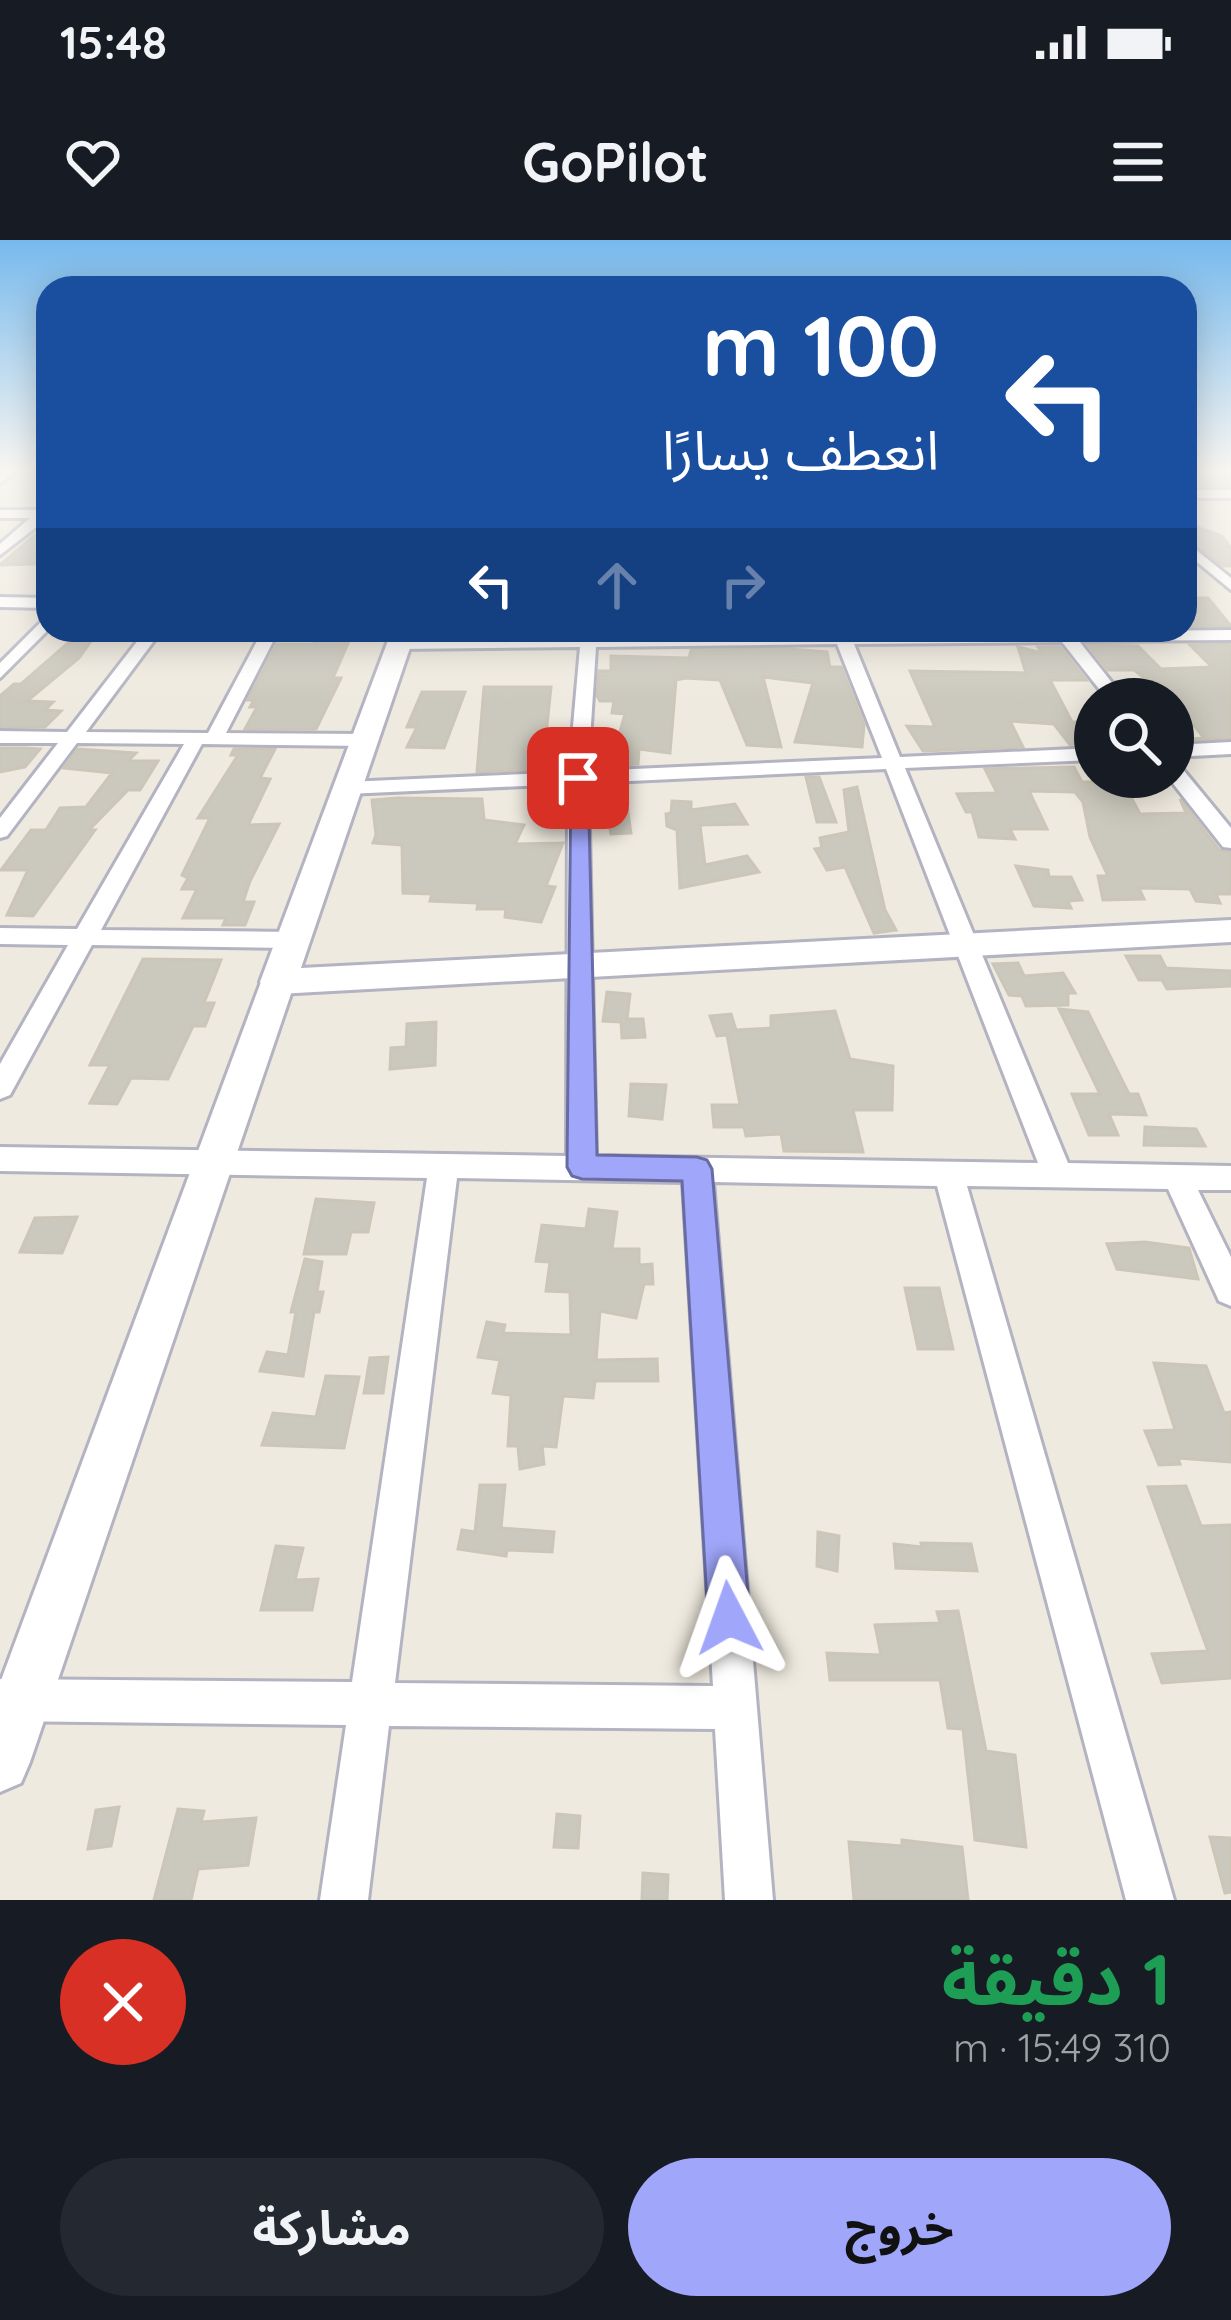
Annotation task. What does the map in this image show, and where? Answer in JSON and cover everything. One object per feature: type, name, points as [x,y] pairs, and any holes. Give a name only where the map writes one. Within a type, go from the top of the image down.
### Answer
[{"type":"main road","points":[[399,642],[285,961],[580,966],[1231,931]]},
{"type":"street","points":[[1197,553],[1231,555]]},
{"type":"street","points":[[1197,558],[1231,586]]},
{"type":"street","points":[[0,602],[36,603]]},
{"type":"street","points":[[0,673],[36,633]]},
{"type":"street","points":[[1197,634],[1231,634]]},
{"type":"street","points":[[0,832],[145,642]]},
{"type":"street","points":[[0,1088],[265,642]]},
{"type":"street","points":[[582,1167],[578,778],[588,642]]},
{"type":"street","points":[[845,642],[1058,1174]]},
{"type":"street","points":[[1070,642],[1099,678]]},
{"type":"street","points":[[0,737],[364,740]]},
{"type":"street","points":[[1194,750],[1231,748]]},
{"type":"street","points":[[347,788],[1074,755]]},
{"type":"street","points":[[1194,796],[1231,842]]},
{"type":"street","points":[[0,936],[87,938],[285,961],[11,1700],[0,1762]]},
{"type":"street","points":[[0,1159],[1231,1178]]},
{"type":"street","points":[[344,1900],[444,1165]]},
{"type":"street","points":[[697,1169],[749,1900]]},
{"type":"street","points":[[949,1173],[1150,1900]]},
{"type":"street","points":[[1177,1177],[1231,1291]]},
{"type":"street","points":[[11,1700],[736,1708]]},
{"type":"building","points":[[22,546],[36,546],[36,564],[0,565]]},
{"type":"building","points":[[1197,546],[1230,546],[1231,566],[1223,566]]},
{"type":"building","points":[[1197,598],[1208,598],[1231,626],[1197,626]]},
{"type":"building","points":[[69,642],[90,642],[79,658],[27,701],[53,702],[45,710],[61,711],[45,727],[0,727],[0,696]]},
{"type":"building","points":[[349,642],[333,678],[341,678],[316,729],[245,729],[257,707],[250,707],[254,700],[248,700],[277,644]]},
{"type":"building","points":[[1231,644],[1231,738],[1194,740],[1204,738],[1194,725],[1194,678],[1145,678],[1134,670],[1108,670],[1088,645],[1138,646],[1161,669],[1212,667],[1190,645]]},
{"type":"building","points":[[1018,647],[1042,653],[1038,647],[1060,647],[1084,678],[1050,680],[1074,722],[1074,744],[1054,724],[1010,721],[1023,747],[923,751],[907,726],[935,727],[910,671],[1026,673]]},
{"type":"building","points":[[691,650],[827,652],[830,667],[841,667],[864,725],[862,747],[795,742],[813,683],[763,677],[781,747],[747,745],[720,680],[685,678],[676,680],[670,753],[639,749],[638,764],[599,766],[597,753],[614,753],[625,714],[612,713],[614,701],[600,701],[597,696],[599,671],[611,671],[611,656],[689,658]]},
{"type":"building","points":[[484,687],[551,687],[545,744],[567,744],[565,768],[477,772]]},
{"type":"building","points":[[422,692],[465,692],[444,748],[407,747],[417,727],[407,727]]},
{"type":"building","points":[[0,748],[40,749],[25,767],[0,772]]},
{"type":"building","points":[[78,749],[136,753],[128,761],[158,761],[140,790],[128,790],[89,830],[95,830],[33,916],[7,915],[28,870],[1,870],[31,830],[46,830],[60,808],[86,807],[112,773],[64,768]]},
{"type":"building","points":[[234,749],[275,749],[260,778],[270,779],[248,825],[279,824],[250,881],[243,902],[254,902],[245,925],[223,925],[226,918],[183,918],[197,889],[182,889],[188,878],[182,875],[210,818],[198,818],[238,755],[231,755]]},
{"type":"building","points":[[1074,767],[1074,792],[1029,791],[1047,829],[1010,829],[1015,839],[979,837],[972,812],[966,812],[957,794],[997,793],[985,769]]},
{"type":"building","points":[[806,777],[819,777],[836,822],[817,822]]},
{"type":"building","points":[[624,786],[631,833],[611,834],[602,787]]},
{"type":"building","points":[[857,787],[885,910],[896,930],[874,933],[845,867],[827,870],[815,849],[822,848],[820,838],[849,832],[844,790]]},
{"type":"building","points":[[1080,798],[1132,798],[1140,814],[1186,813],[1180,799],[1219,850],[1231,852],[1231,894],[1216,894],[1220,903],[1196,901],[1190,889],[1139,888],[1144,899],[1103,900],[1098,876],[1108,876],[1090,837]]},
{"type":"building","points":[[482,799],[484,820],[524,825],[515,844],[563,843],[546,886],[555,887],[541,922],[505,917],[506,909],[477,909],[478,903],[430,901],[432,894],[403,893],[402,845],[373,843],[372,800]]},
{"type":"building","points":[[672,801],[691,802],[691,810],[735,804],[747,824],[700,825],[705,865],[747,856],[759,872],[680,888],[677,830],[667,826]]},
{"type":"building","points":[[1016,866],[1048,870],[1049,877],[1071,877],[1082,900],[1068,901],[1071,908],[1034,906]]},
{"type":"building","points":[[1126,956],[1160,956],[1166,968],[1231,971],[1231,986],[1167,989],[1162,980],[1139,980]]},
{"type":"building","points":[[143,959],[221,960],[204,1003],[214,1003],[205,1026],[193,1026],[168,1079],[131,1078],[117,1104],[90,1103],[110,1065],[90,1065]]},
{"type":"building","points":[[1018,963],[1024,976],[1063,973],[1075,993],[1068,993],[1068,1005],[1026,1006],[1022,996],[1009,995],[993,964]]},
{"type":"building","points":[[607,992],[630,994],[627,1019],[643,1019],[645,1037],[622,1038],[621,1022],[603,1021]]},
{"type":"building","points":[[1059,1009],[1088,1012],[1129,1094],[1138,1094],[1146,1115],[1109,1114],[1118,1135],[1089,1135],[1072,1094],[1100,1094]]},
{"type":"building","points":[[835,1011],[850,1059],[893,1066],[892,1110],[853,1110],[863,1152],[784,1151],[781,1134],[746,1136],[744,1127],[714,1127],[712,1105],[740,1105],[727,1035],[717,1036],[710,1016],[731,1014],[736,1030],[771,1028],[771,1016]]},
{"type":"building","points":[[436,1022],[435,1065],[390,1069],[391,1048],[406,1047],[407,1024]]},
{"type":"building","points":[[631,1084],[666,1085],[662,1119],[629,1116]]},
{"type":"building","points":[[1145,1127],[1196,1129],[1205,1146],[1144,1145]]},
{"type":"building","points":[[316,1199],[374,1203],[368,1232],[351,1232],[346,1254],[304,1254]]},
{"type":"building","points":[[589,1209],[617,1212],[612,1249],[639,1249],[639,1265],[652,1264],[653,1284],[644,1284],[636,1318],[600,1311],[596,1360],[657,1359],[658,1381],[595,1381],[593,1398],[563,1396],[556,1447],[542,1446],[544,1464],[520,1469],[518,1446],[508,1446],[511,1395],[493,1393],[500,1360],[478,1357],[487,1322],[505,1325],[503,1333],[571,1335],[570,1292],[546,1291],[550,1262],[536,1261],[542,1225],[586,1229]]},
{"type":"building","points":[[77,1217],[62,1253],[20,1252],[35,1218]]},
{"type":"building","points":[[1145,1242],[1189,1248],[1198,1279],[1117,1269],[1107,1244]]},
{"type":"building","points":[[305,1259],[322,1262],[317,1292],[323,1292],[319,1312],[314,1312],[303,1376],[260,1371],[267,1352],[288,1355],[296,1312],[291,1312]]},
{"type":"building","points":[[905,1288],[939,1288],[953,1349],[918,1349]]},
{"type":"building","points":[[388,1357],[383,1393],[364,1393],[370,1358]]},
{"type":"building","points":[[1154,1363],[1206,1366],[1224,1413],[1231,1412],[1231,1462],[1178,1458],[1180,1464],[1159,1465],[1145,1431],[1175,1430]]},
{"type":"building","points":[[326,1376],[359,1377],[344,1448],[262,1445],[273,1413],[316,1417]]},
{"type":"building","points":[[480,1485],[505,1485],[501,1528],[554,1532],[552,1552],[507,1550],[506,1556],[458,1549],[462,1530],[475,1532]]},
{"type":"building","points":[[1186,1486],[1201,1526],[1231,1525],[1231,1678],[1162,1683],[1152,1654],[1208,1651],[1148,1487]]},
{"type":"building","points":[[818,1532],[839,1536],[837,1571],[817,1566]]},
{"type":"building","points":[[921,1543],[971,1544],[977,1571],[896,1568],[894,1544],[922,1547]]},
{"type":"building","points":[[276,1546],[303,1548],[295,1580],[318,1579],[312,1610],[261,1610]]},
{"type":"building","points":[[958,1611],[986,1751],[1015,1755],[1026,1847],[975,1840],[963,1729],[948,1728],[940,1680],[830,1680],[827,1653],[881,1655],[875,1625],[940,1623],[937,1612]]},
{"type":"building","points":[[119,1807],[111,1846],[88,1849],[96,1810]]},
{"type":"building","points":[[178,1809],[204,1811],[201,1822],[256,1818],[248,1865],[198,1869],[191,1900],[154,1900]]},
{"type":"building","points":[[557,1814],[580,1816],[578,1848],[554,1847]]},
{"type":"building","points":[[1210,1837],[1231,1838],[1231,1892],[1225,1893]]},
{"type":"building","points":[[902,1840],[962,1847],[968,1900],[854,1900],[849,1842],[902,1846]]},
{"type":"building","points":[[643,1873],[668,1875],[667,1900],[642,1900]]},
{"type":"route","points":[[578,778],[582,1167],[697,1169],[729,1618]]}]
